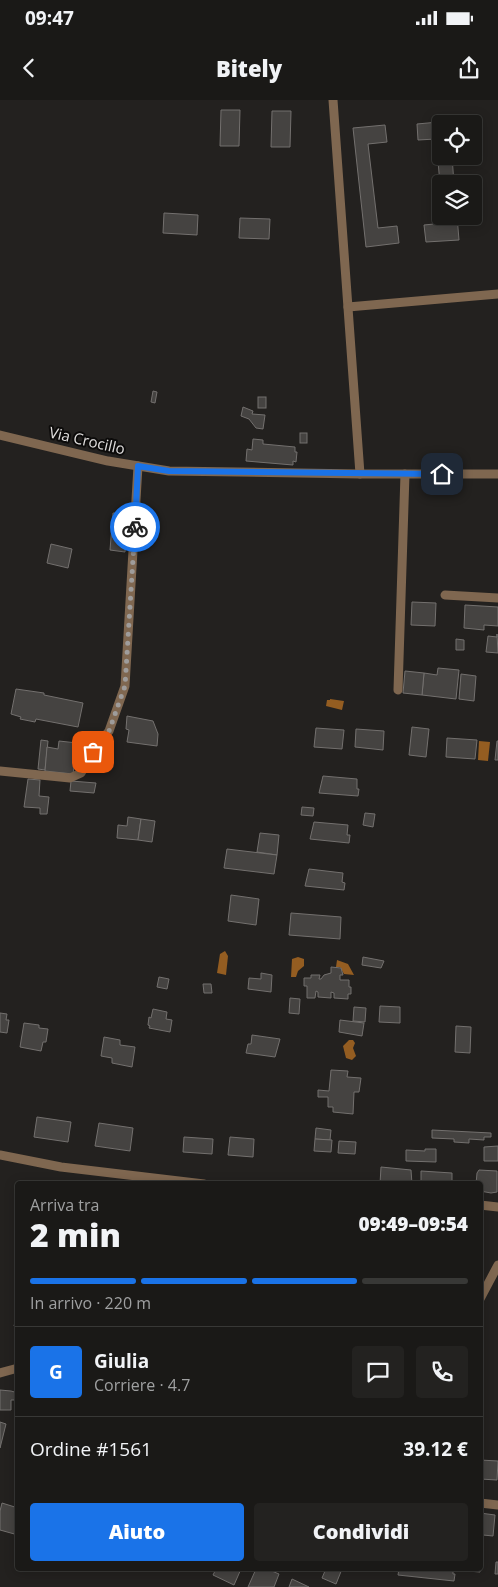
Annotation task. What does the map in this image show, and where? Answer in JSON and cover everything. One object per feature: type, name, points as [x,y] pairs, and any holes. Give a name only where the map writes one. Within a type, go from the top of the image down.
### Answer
[{"type":"street","points":[[333,100],[360,474]]},
{"type":"street","points":[[348,307],[498,294]]},
{"type":"street","name":"Via Crocillo","points":[[0,435],[108,461],[169,471],[498,474]]},
{"type":"street","points":[[0,771],[70,778],[81,774],[100,742],[109,731],[125,686],[138,466]]},
{"type":"street","points":[[398,690],[405,474]]},
{"type":"street","points":[[445,595],[498,598]]},
{"type":"street","points":[[0,1155],[61,1167],[179,1181]]},
{"type":"street","points":[[483,1205],[498,1206]]},
{"type":"street","points":[[483,1293],[498,1265]]},
{"type":"street","points":[[0,1373],[15,1369]]},
{"type":"street","points":[[483,1503],[498,1505]]},
{"type":"shaded area","points":[[327,700],[344,701],[342,710],[326,706]]},
{"type":"shaded area","points":[[479,741],[490,742],[488,761],[478,760]]},
{"type":"shaded area","points":[[225,951],[228,956],[226,975],[217,973],[220,954]]},
{"type":"shaded area","points":[[298,957],[304,959],[304,966],[298,971],[296,977],[291,977],[292,959]]},
{"type":"shaded area","points":[[337,960],[348,964],[354,975],[344,974],[340,967],[336,967]]},
{"type":"shaded area","points":[[349,1040],[353,1040],[355,1043],[353,1048],[356,1056],[352,1060],[346,1058],[343,1046]]},
{"type":"building","points":[[221,110],[240,110],[239,146],[220,146]]},
{"type":"building","points":[[272,111],[291,111],[290,147],[271,147]]},
{"type":"building","points":[[432,123],[432,139],[418,140],[417,124]]},
{"type":"building","points":[[385,125],[387,142],[368,144],[378,228],[397,226],[399,243],[366,247],[353,128]]},
{"type":"building","points":[[438,165],[453,165],[453,175],[439,175]]},
{"type":"building","points":[[164,213],[198,215],[197,235],[163,233]]},
{"type":"building","points":[[240,218],[270,219],[269,239],[239,238]]},
{"type":"building","points":[[424,225],[458,225],[459,240],[426,242]]},
{"type":"building","points":[[153,391],[157,392],[155,403],[151,402]]},
{"type":"building","points":[[258,397],[266,397],[266,408],[258,408]]},
{"type":"building","points":[[243,407],[253,411],[252,414],[265,415],[263,429],[256,428],[249,419],[241,416]]},
{"type":"building","points":[[300,433],[307,433],[307,443],[300,443]]},
{"type":"building","points":[[253,439],[263,440],[263,444],[295,447],[295,452],[297,452],[296,462],[293,461],[293,465],[246,461],[247,449],[252,450]]},
{"type":"building","points":[[113,513],[128,514],[125,552],[110,550]]},
{"type":"building","points":[[51,544],[72,549],[68,568],[47,563]]},
{"type":"building","points":[[412,602],[436,603],[435,626],[411,625]]},
{"type":"building","points":[[465,605],[498,607],[498,626],[484,625],[484,630],[464,628]]},
{"type":"building","points":[[497,634],[498,653],[486,652],[488,636],[497,637]]},
{"type":"building","points":[[456,639],[464,640],[464,650],[456,650]]},
{"type":"building","points":[[438,668],[459,670],[456,699],[422,695],[424,673],[437,675]]},
{"type":"building","points":[[405,671],[424,673],[422,695],[403,693]]},
{"type":"building","points":[[461,674],[476,676],[474,701],[459,699]]},
{"type":"building","points":[[16,689],[44,693],[44,695],[83,703],[78,727],[36,719],[35,722],[20,719],[21,717],[11,714]]},
{"type":"building","points":[[127,716],[153,721],[158,734],[157,746],[127,742],[129,730],[126,729]]},
{"type":"building","points":[[412,727],[429,729],[426,757],[409,755]]},
{"type":"building","points":[[316,728],[344,730],[342,749],[314,747]]},
{"type":"building","points":[[356,729],[384,731],[383,750],[355,747]]},
{"type":"building","points":[[447,738],[477,740],[475,759],[446,757]]},
{"type":"building","points":[[41,740],[48,741],[45,770],[38,769]]},
{"type":"building","points":[[59,741],[77,743],[73,774],[45,771],[47,747],[58,749]]},
{"type":"building","points":[[497,741],[498,760],[495,760]]},
{"type":"building","points":[[323,776],[357,779],[358,796],[319,793]]},
{"type":"building","points":[[28,779],[40,780],[39,796],[49,797],[47,814],[40,814],[40,808],[24,807]]},
{"type":"building","points":[[71,781],[96,783],[94,793],[70,791]]},
{"type":"building","points":[[302,807],[314,808],[313,816],[301,815]]},
{"type":"building","points":[[365,813],[375,814],[373,827],[363,825]]},
{"type":"building","points":[[128,817],[141,819],[138,840],[117,838],[118,825],[127,826]]},
{"type":"building","points":[[141,819],[155,821],[152,842],[138,840]]},
{"type":"building","points":[[314,822],[348,825],[347,835],[350,835],[349,843],[310,839]]},
{"type":"building","points":[[260,833],[279,835],[277,855],[257,852]]},
{"type":"building","points":[[227,849],[277,855],[274,874],[224,868]]},
{"type":"building","points":[[309,869],[343,873],[342,882],[345,883],[344,890],[305,886]]},
{"type":"building","points":[[231,895],[259,899],[256,925],[228,921]]},
{"type":"building","points":[[291,913],[341,917],[340,939],[289,935]]},
{"type":"building","points":[[363,957],[384,961],[381,968],[362,965]]},
{"type":"building","points":[[331,967],[341,968],[343,975],[340,975],[340,980],[349,980],[351,994],[348,994],[348,999],[334,998],[334,993],[331,992],[331,998],[318,997],[318,992],[316,991],[315,998],[307,998],[307,986],[304,986],[304,978],[311,978],[311,975],[320,975],[319,979],[321,979],[324,975],[331,973]]},
{"type":"building","points":[[261,973],[272,975],[271,992],[248,989],[249,978],[261,979]]},
{"type":"building","points":[[159,977],[169,979],[167,989],[157,987]]},
{"type":"building","points":[[203,984],[211,984],[212,993],[204,993]]},
{"type":"building","points":[[290,998],[300,999],[299,1014],[289,1013]]},
{"type":"building","points":[[380,1006],[400,1007],[400,1023],[379,1022]]},
{"type":"building","points":[[354,1007],[366,1008],[365,1022],[353,1021]]},
{"type":"building","points":[[153,1009],[167,1012],[166,1019],[172,1020],[170,1032],[149,1028],[149,1017],[151,1018]]},
{"type":"building","points":[[0,1013],[7,1014],[6,1020],[9,1020],[7,1033],[0,1032]]},
{"type":"building","points":[[340,1020],[364,1023],[362,1036],[339,1032]]},
{"type":"building","points":[[24,1023],[39,1025],[39,1028],[48,1029],[46,1042],[43,1042],[41,1051],[20,1047]]},
{"type":"building","points":[[456,1026],[471,1027],[470,1053],[455,1052]]},
{"type":"building","points":[[252,1035],[280,1039],[275,1057],[246,1053],[248,1044],[251,1044]]},
{"type":"building","points":[[104,1037],[120,1040],[120,1045],[135,1047],[132,1067],[112,1063],[112,1058],[101,1056]]},
{"type":"building","points":[[331,1070],[348,1071],[347,1077],[361,1078],[359,1092],[354,1092],[353,1114],[333,1112],[333,1107],[328,1107],[328,1097],[318,1097],[318,1090],[329,1091]]},
{"type":"building","points":[[37,1117],[71,1122],[68,1142],[34,1137]]},
{"type":"building","points":[[99,1123],[133,1128],[130,1151],[95,1146]]},
{"type":"building","points":[[316,1128],[331,1130],[330,1140],[315,1139]]},
{"type":"building","points":[[432,1130],[491,1133],[491,1137],[484,1137],[484,1140],[469,1139],[469,1143],[454,1142],[454,1139],[432,1138]]},
{"type":"building","points":[[184,1137],[213,1139],[212,1154],[183,1152]]},
{"type":"building","points":[[230,1137],[254,1139],[253,1157],[228,1155]]},
{"type":"building","points":[[315,1139],[332,1140],[331,1152],[314,1151]]},
{"type":"building","points":[[339,1141],[356,1142],[355,1154],[338,1153]]},
{"type":"building","points":[[498,1146],[498,1161],[484,1161],[484,1147]]},
{"type":"building","points":[[425,1149],[436,1149],[436,1162],[406,1161],[406,1150],[425,1151]]},
{"type":"building","points":[[381,1167],[411,1170],[412,1181],[380,1181]]},
{"type":"building","points":[[479,1170],[497,1171],[497,1192],[483,1192],[483,1181],[476,1181]]},
{"type":"building","points":[[421,1171],[452,1173],[452,1181],[421,1181]]},
{"type":"building","points":[[0,1390],[15,1392],[15,1400],[11,1400],[11,1410],[0,1410]]},
{"type":"building","points":[[0,1422],[6,1424],[0,1448]]},
{"type":"building","points":[[483,1460],[498,1461],[497,1480],[483,1479]]},
{"type":"building","points":[[2,1503],[15,1507],[15,1534],[0,1530]]},
{"type":"building","points":[[483,1513],[495,1515],[493,1536],[483,1535]]},
{"type":"building","points":[[496,1562],[498,1562],[498,1574],[495,1574]]},
{"type":"building","points":[[215,1571],[240,1571],[234,1585],[213,1575]]},
{"type":"building","points":[[255,1571],[272,1571],[279,1574],[274,1587],[248,1587]]},
{"type":"building","points":[[325,1571],[341,1571],[336,1584],[322,1578]]},
{"type":"building","points":[[399,1571],[453,1571],[453,1574],[455,1574],[454,1581],[398,1575]]},
{"type":"building","points":[[292,1579],[309,1587],[289,1587]]},
{"type":"way so far","points":[[93,752],[109,731],[125,686],[135,527]]},
{"type":"route","points":[[135,527],[138,466],[169,471],[442,474]]}]
